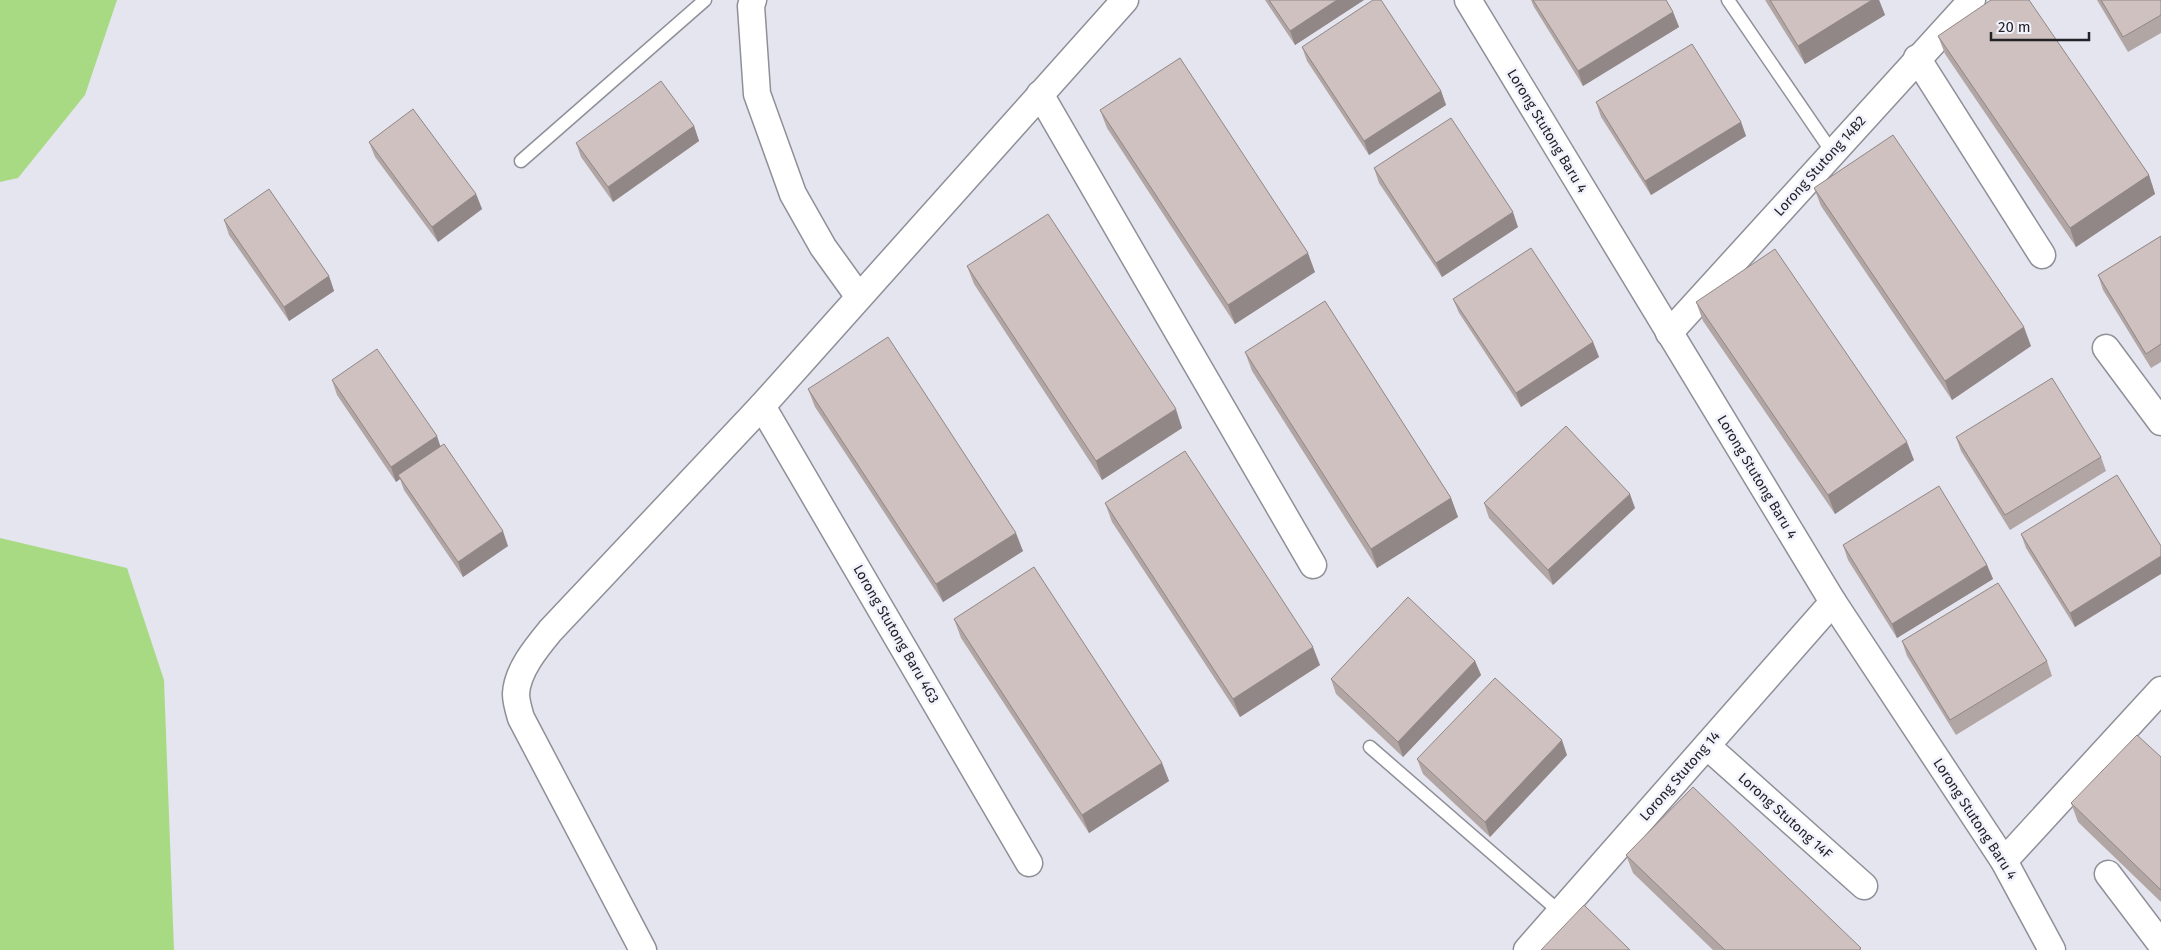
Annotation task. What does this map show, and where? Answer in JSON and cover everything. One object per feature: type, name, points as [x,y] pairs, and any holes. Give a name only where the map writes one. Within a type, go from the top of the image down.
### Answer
[{"type":"street","points":[[753,0],[751,6],[757,94],[793,194],[823,247],[859,297]]},
{"type":"street","points":[[643,950],[520,718],[516,694],[523,671],[535,649],[550,631],[762,406],[1125,0]]},
{"type":"street","name":"Lorong Stutong Baru 4","points":[[1468,0],[1833,602],[2004,861],[2052,950]]},
{"type":"street","name":"Lorong Stutong 14B2","points":[[1669,332],[1972,0]]},
{"type":"street","points":[[1918,58],[2042,255]]},
{"type":"street","points":[[1040,94],[1313,565]]},
{"type":"street","points":[[2106,348],[2161,422]]},
{"type":"street","name":"Lorong Stutong Baru 4G3","points":[[762,406],[1030,863]]},
{"type":"street","name":"Lorong Stutong 14","points":[[1527,950],[1833,602]]},
{"type":"street","points":[[2004,861],[2161,690]]},
{"type":"street","name":"Lorong Stutong 14F","points":[[1707,746],[1864,886]]},
{"type":"street","points":[[2108,874],[2161,944]]},
{"type":"lane","points":[[521,161],[705,0]]},
{"type":"lane","points":[[1728,0],[1832,152]]},
{"type":"lane","points":[[1370,747],[1560,912]]},
{"type":"green space","points":[[0,0],[117,0],[85,95],[18,178],[0,182]]},
{"type":"green space","points":[[0,538],[127,568],[164,680],[174,950],[0,950]]},
{"type":"building","points":[[1269,0],[1337,0],[1290,31]]},
{"type":"building","points":[[1373,0],[1381,0],[1441,91],[1364,141],[1302,47]]},
{"type":"building","points":[[1533,0],[1666,0],[1673,12],[1578,71]]},
{"type":"building","points":[[1770,0],[1872,0],[1798,46]]},
{"type":"building","points":[[1991,0],[2029,0],[2149,175],[2070,228],[1938,36]]},
{"type":"building","points":[[2101,0],[2161,0],[2161,15],[2123,37]]},
{"type":"building","points":[[1692,44],[1741,122],[1645,181],[1596,102]]},
{"type":"building","points":[[1180,58],[1308,253],[1228,305],[1100,110]]},
{"type":"building","points":[[661,81],[694,126],[608,187],[576,143]]},
{"type":"building","points":[[413,109],[476,194],[432,227],[369,142]]},
{"type":"building","points":[[1451,118],[1513,212],[1436,263],[1374,168]]},
{"type":"building","points":[[1893,135],[2024,327],[1945,381],[1814,188]]},
{"type":"building","points":[[269,189],[329,276],[284,307],[224,220]]},
{"type":"building","points":[[1048,214],[1176,409],[1096,461],[967,266]]},
{"type":"building","points":[[2161,236],[2161,344],[2146,354],[2098,275]]},
{"type":"building","points":[[1531,248],[1593,342],[1516,393],[1453,299]]},
{"type":"building","points":[[1775,249],[1907,442],[1828,495],[1696,302]]},
{"type":"building","points":[[1325,301],[1451,498],[1371,549],[1245,352]]},
{"type":"building","points":[[888,337],[1016,533],[936,584],[808,389]]},
{"type":"building","points":[[377,349],[437,436],[391,467],[332,380]]},
{"type":"building","points":[[2052,378],[2101,457],[2005,515],[1956,437]]},
{"type":"building","points":[[1566,426],[1630,494],[1548,570],[1484,503]]},
{"type":"building","points":[[444,444],[503,531],[458,562],[398,475]]},
{"type":"building","points":[[1185,451],[1313,647],[1233,699],[1105,503]]},
{"type":"building","points":[[2117,475],[2161,546],[2161,556],[2070,613],[2021,534]]},
{"type":"building","points":[[1939,486],[1987,565],[1892,624],[1843,545]]},
{"type":"building","points":[[1034,567],[1162,763],[1082,815],[954,619]]},
{"type":"building","points":[[1998,583],[2047,661],[1950,720],[1902,641]]},
{"type":"building","points":[[1408,597],[1475,661],[1398,742],[1331,679]]},
{"type":"building","points":[[1495,678],[1562,740],[1485,822],[1417,759]]},
{"type":"building","points":[[2137,735],[2161,757],[2161,890],[2071,803]]},
{"type":"building","points":[[1693,787],[1861,948],[1859,950],[1725,950],[1626,855]]},
{"type":"building","points":[[1584,905],[1630,950],[1541,950]]}]
